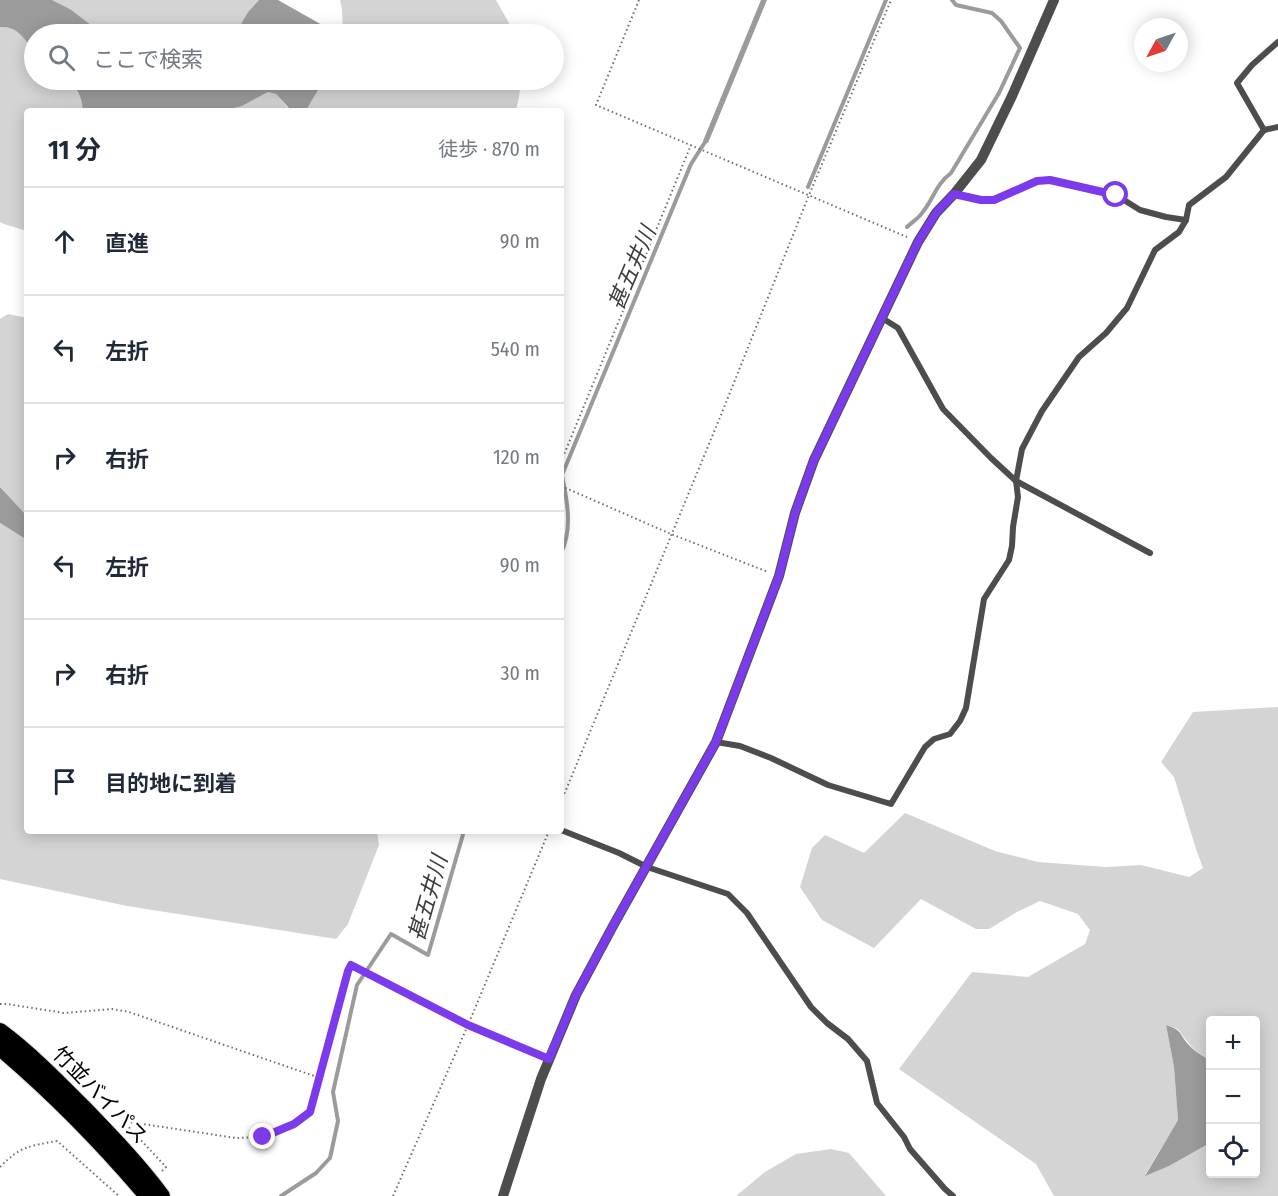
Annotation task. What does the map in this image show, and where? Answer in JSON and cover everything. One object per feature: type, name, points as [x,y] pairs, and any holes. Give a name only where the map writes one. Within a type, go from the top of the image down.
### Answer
[{"type":"highway","name":"竹並バイパス","points":[[0,1031],[61,1084],[109,1133],[149,1189]]},
{"type":"highway","name":"竹並バイパス","points":[[0,1048],[75,1116],[149,1189],[162,1196]]},
{"type":"street","points":[[503,1196],[549,1059],[576,995],[716,742],[779,576],[795,513],[814,460],[918,242],[936,213],[981,160],[1054,0]]},
{"type":"street","points":[[1264,130],[1237,83],[1252,65],[1278,42]]},
{"type":"street","points":[[716,742],[740,747],[771,758],[828,785],[891,804],[925,747],[934,739],[950,734],[966,708],[984,598],[1009,560],[1018,496],[1016,481],[1022,449],[1042,411],[1079,357],[1106,333],[1127,308],[1155,250],[1179,232],[1186,220],[1189,205],[1226,177],[1264,130],[1278,127]]},
{"type":"street","points":[[954,194],[981,200],[994,200],[1037,181],[1050,180],[1116,195],[1140,210],[1186,220]]},
{"type":"street","points":[[882,318],[898,328],[943,409],[1016,481],[1150,553]]},
{"type":"street","points":[[564,831],[647,867],[728,894],[747,913],[811,1007],[848,1039],[867,1061],[878,1103],[904,1137],[910,1149],[953,1196]]},
{"type":"path","points":[[639,0],[596,105],[918,242]]},
{"type":"path","points":[[564,795],[891,0]]},
{"type":"path","points":[[564,455],[691,145]]},
{"type":"path","points":[[564,487],[671,534],[779,576]]},
{"type":"path","points":[[393,1196],[548,834]]},
{"type":"path","points":[[149,1189],[166,1167],[123,1121],[236,1138],[263,1137],[294,1124],[310,1112],[330,1033],[351,965],[468,1025],[549,1059]]},
{"type":"path","points":[[0,1004],[64,1013],[112,1009],[129,1012],[320,1078]]},
{"type":"path","points":[[0,1167],[9,1157],[24,1148],[57,1141],[119,1196]]},
{"type":"shaded area","points":[[0,0],[52,0],[70,9],[90,24],[24,24],[24,38],[12,29],[0,27]]},
{"type":"shaded area","points":[[52,0],[259,0],[241,24],[90,24],[70,9]]},
{"type":"shaded area","points":[[259,0],[278,0],[320,24],[241,24]]},
{"type":"shaded area","points":[[340,0],[496,0],[509,24],[343,24]]},
{"type":"shaded area","points":[[761,0],[767,0],[708,143],[703,141]]},
{"type":"shaded area","points":[[0,27],[6,27],[16,31],[24,38],[24,90],[75,90],[81,99],[82,108],[24,108],[24,230],[0,222]]},
{"type":"shaded area","points":[[76,90],[318,90],[308,108],[289,108],[276,94],[268,92],[234,108],[82,108]]},
{"type":"shaded area","points":[[318,90],[520,90],[517,108],[308,107]]},
{"type":"shaded area","points":[[268,92],[276,94],[288,108],[234,108]]},
{"type":"shaded area","points":[[8,314],[24,317],[24,513],[0,487],[0,319]]},
{"type":"shaded area","points":[[0,487],[24,513],[24,538],[0,523]]},
{"type":"shaded area","points":[[0,523],[24,538],[24,834],[377,834],[379,845],[348,924],[336,939],[127,906],[0,879]]},
{"type":"shaded area","points":[[1278,707],[1278,1196],[1054,1196],[1036,1164],[899,1069],[972,972],[1028,977],[1085,944],[1090,930],[1078,914],[1040,901],[989,929],[976,929],[921,899],[874,948],[822,920],[800,887],[812,848],[825,835],[864,853],[905,813],[995,851],[1038,862],[1106,867],[1141,865],[1189,877],[1203,868],[1174,777],[1161,762],[1193,712]]},
{"type":"shaded area","points":[[1166,1025],[1177,1030],[1192,1048],[1206,1058],[1206,1145],[1169,1166],[1145,1176],[1178,1120],[1174,1067]]},
{"type":"shaded area","points":[[831,1149],[849,1153],[886,1196],[736,1196],[765,1172],[796,1154]]},
{"type":"waterway","points":[[808,187],[886,0]]},
{"type":"waterway","points":[[907,227],[921,215],[941,182],[951,173],[999,93],[1020,48],[1001,21],[992,13],[956,5],[952,0]]},
{"type":"waterway","name":"甚五井川","points":[[564,470],[691,164],[707,139]]},
{"type":"waterway","name":"甚五井川","points":[[564,487],[568,524],[564,546]]},
{"type":"waterway","name":"甚五井川","points":[[281,1196],[316,1173],[330,1158],[338,1121],[333,1092],[357,985],[391,934],[428,955],[463,834]]},
{"type":"route","points":[[263,1137],[294,1124],[310,1112],[330,1033],[351,965],[468,1025],[549,1059],[576,995],[716,742],[779,576],[795,513],[814,460],[918,242],[936,213],[954,194],[981,200],[994,200],[1037,181],[1050,180],[1116,195]]}]
